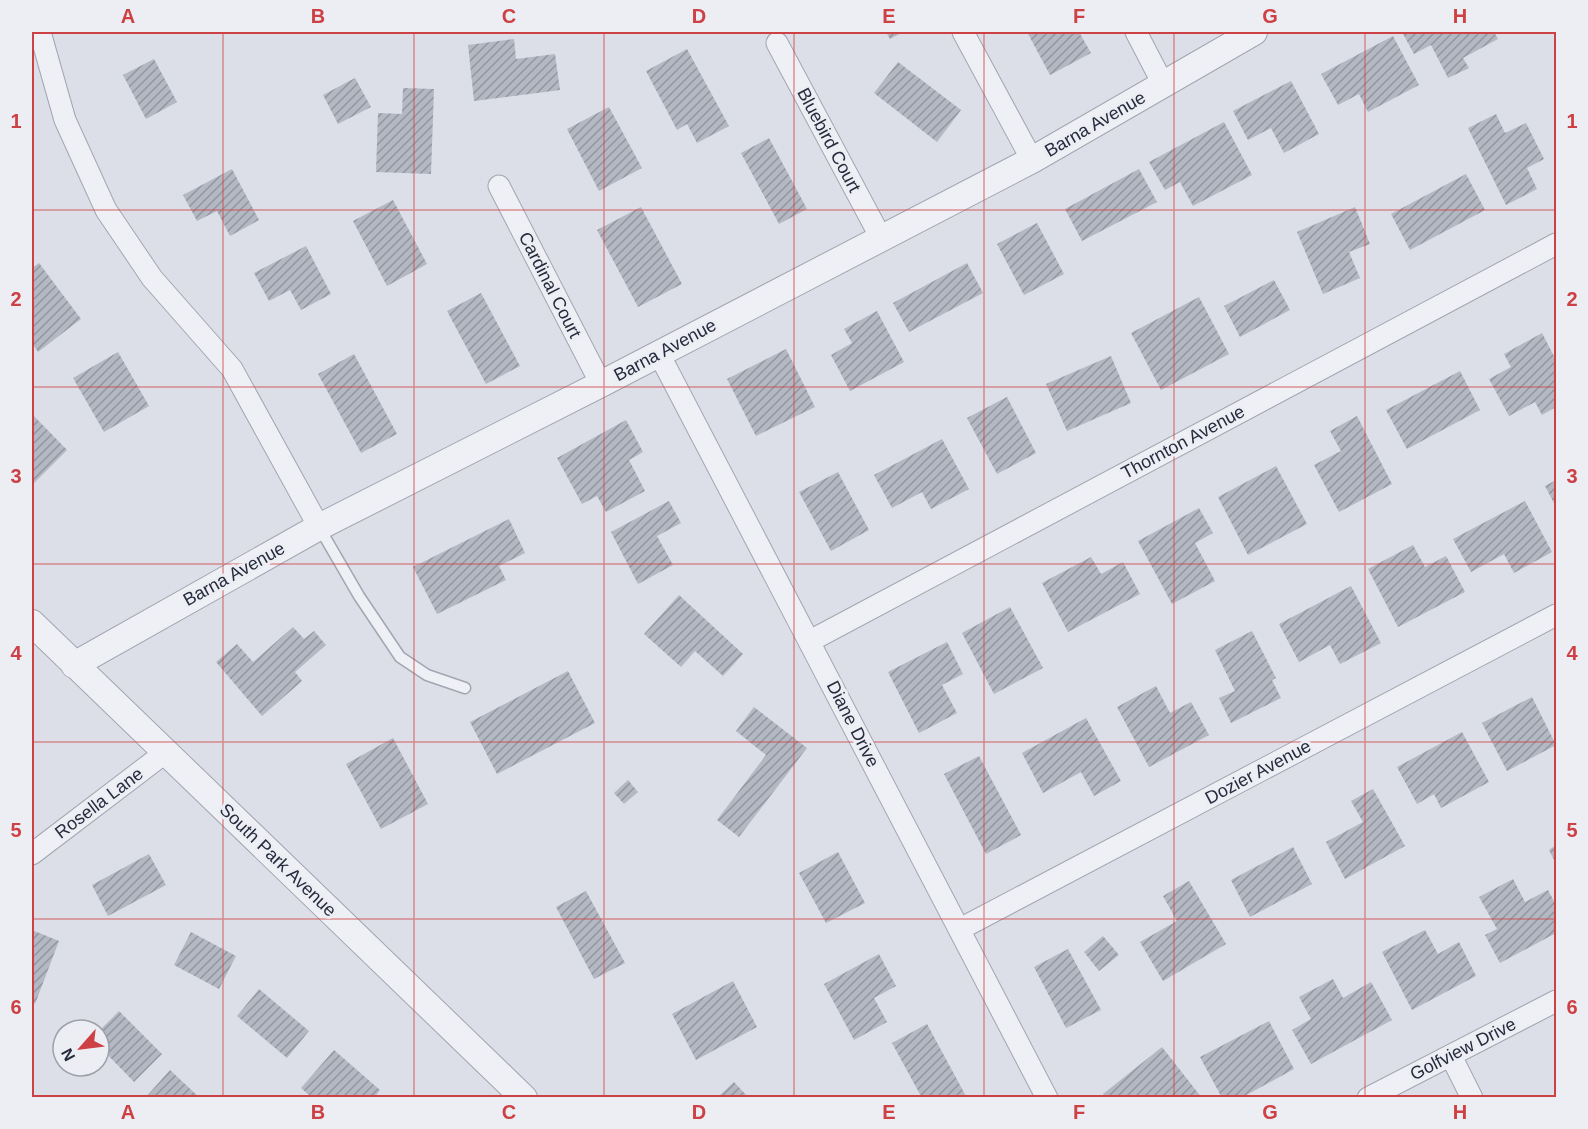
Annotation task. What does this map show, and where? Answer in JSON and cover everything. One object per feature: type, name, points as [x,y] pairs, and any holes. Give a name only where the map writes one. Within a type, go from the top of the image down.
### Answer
[{"type":"street","points":[[40,32],[65,120],[106,210],[152,278],[232,369],[319,527]]},
{"type":"street","points":[[963,32],[1032,160]]},
{"type":"street","points":[[1136,32],[1163,84]]},
{"type":"street","name":"Barna Avenue","points":[[74,664],[319,527],[601,384],[658,352],[1032,160],[1254,32]]},
{"type":"street","name":"Bluebird Court","points":[[777,43],[881,238]]},
{"type":"street","name":"Cardinal Court","points":[[499,186],[601,384]]},
{"type":"street","name":"Thornton Avenue","points":[[810,641],[1557,244]]},
{"type":"street","name":"Diane Drive","points":[[658,352],[1047,1098]]},
{"type":"street","name":"Dozier Avenue","points":[[960,929],[1557,615]]},
{"type":"street","name":"South Park Avenue","points":[[32,623],[524,1098]]},
{"type":"street","name":"Rosella Lane","points":[[32,854],[166,752]]},
{"type":"street","name":"Golfview Drive","points":[[1368,1098],[1557,1001]]},
{"type":"street","points":[[1451,1056],[1472,1098]]},
{"type":"lane","points":[[319,527],[359,596],[400,657],[427,675],[465,688]]},
{"type":"building","points":[[886,32],[903,32],[890,39]]},
{"type":"building","points":[[1027,32],[1079,32],[1091,53],[1050,75]]},
{"type":"building","points":[[1402,32],[1494,32],[1498,39],[1463,58],[1469,68],[1448,78],[1431,45],[1414,54]]},
{"type":"building","points":[[1393,36],[1419,85],[1368,112],[1359,94],[1338,105],[1321,74]]},
{"type":"building","points":[[514,39],[516,59],[555,54],[560,90],[474,101],[468,45]]},
{"type":"building","points":[[687,49],[729,126],[697,143],[687,124],[677,130],[646,71]]},
{"type":"building","points":[[154,59],[177,102],[146,119],[123,75]]},
{"type":"building","points":[[898,62],[961,110],[937,142],[874,93]]},
{"type":"building","points":[[355,78],[371,107],[338,124],[323,95]]},
{"type":"building","points":[[1291,81],[1319,134],[1284,153],[1271,128],[1248,140],[1233,111]]},
{"type":"building","points":[[403,88],[434,89],[431,174],[376,172],[378,113],[402,114]]},
{"type":"building","points":[[609,107],[642,168],[599,191],[567,129]]},
{"type":"building","points":[[1496,114],[1505,133],[1526,123],[1544,159],[1527,168],[1537,189],[1506,205],[1468,128]]},
{"type":"building","points":[[1224,122],[1252,175],[1193,206],[1180,182],[1165,190],[1149,162]]},
{"type":"building","points":[[769,138],[807,209],[779,224],[741,153]]},
{"type":"building","points":[[232,169],[259,220],[230,236],[217,211],[197,221],[183,195]]},
{"type":"building","points":[[1139,169],[1157,202],[1082,241],[1065,209]]},
{"type":"building","points":[[1466,174],[1485,210],[1410,250],[1391,214]]},
{"type":"building","points":[[393,200],[427,264],[387,286],[353,221]]},
{"type":"building","points":[[641,207],[682,284],[638,307],[597,230]]},
{"type":"building","points":[[1355,207],[1370,244],[1349,252],[1360,278],[1323,294],[1297,232]]},
{"type":"building","points":[[1037,223],[1064,274],[1024,295],[997,244]]},
{"type":"building","points":[[306,246],[331,294],[301,310],[290,290],[269,301],[254,273]]},
{"type":"building","points":[[39,263],[81,319],[38,352],[32,343],[32,268]]},
{"type":"building","points":[[967,263],[983,293],[909,332],[893,303]]},
{"type":"building","points":[[1274,280],[1290,310],[1240,337],[1224,306]]},
{"type":"building","points":[[481,293],[520,366],[486,384],[447,311]]},
{"type":"building","points":[[1199,297],[1229,354],[1161,390],[1131,333]]},
{"type":"building","points":[[877,311],[904,362],[850,391],[831,355],[852,343],[844,329]]},
{"type":"building","points":[[1542,333],[1556,360],[1556,407],[1542,415],[1535,402],[1509,416],[1489,379],[1511,367],[1504,354]]},
{"type":"building","points":[[786,349],[815,407],[756,436],[727,379]]},
{"type":"building","points":[[118,352],[149,406],[104,432],[73,378]]},
{"type":"building","points":[[354,354],[397,434],[361,453],[318,374]]},
{"type":"building","points":[[1111,356],[1131,403],[1067,431],[1046,384]]},
{"type":"building","points":[[1460,371],[1480,410],[1407,449],[1386,410]]},
{"type":"building","points":[[1007,397],[1036,453],[997,474],[967,418]]},
{"type":"building","points":[[32,414],[67,450],[32,485]]},
{"type":"building","points":[[1357,416],[1392,484],[1339,512],[1314,465],[1341,451],[1330,431]]},
{"type":"building","points":[[626,420],[643,452],[629,460],[645,491],[606,512],[597,496],[582,504],[557,458]]},
{"type":"building","points":[[942,439],[969,489],[931,509],[922,492],[892,508],[874,475]]},
{"type":"building","points":[[1276,466],[1307,524],[1248,555],[1218,497]]},
{"type":"building","points":[[838,472],[869,530],[831,551],[799,492]]},
{"type":"building","points":[[1556,480],[1556,507],[1545,486]]},
{"type":"building","points":[[669,501],[681,523],[657,536],[673,565],[638,584],[611,532]]},
{"type":"building","points":[[1525,501],[1552,552],[1514,573],[1504,554],[1471,572],[1453,539]]},
{"type":"building","points":[[1199,508],[1213,533],[1195,543],[1215,581],[1172,604],[1138,541]]},
{"type":"building","points":[[509,519],[525,553],[499,566],[506,580],[437,614],[413,567]]},
{"type":"building","points":[[1413,545],[1425,567],[1446,556],[1465,592],[1398,627],[1368,569]]},
{"type":"building","points":[[1091,557],[1101,574],[1123,562],[1140,594],[1068,632],[1042,583]]},
{"type":"building","points":[[1351,586],[1381,643],[1340,664],[1330,645],[1299,662],[1279,624]]},
{"type":"building","points":[[679,595],[743,654],[723,676],[695,651],[681,667],[644,634]]},
{"type":"building","points":[[1010,607],[1043,668],[994,694],[962,633]]},
{"type":"building","points":[[293,627],[304,639],[314,631],[326,645],[295,672],[302,681],[262,716],[216,662],[237,644],[253,662]]},
{"type":"building","points":[[1252,631],[1276,678],[1272,680],[1281,698],[1231,723],[1219,698],[1235,691],[1215,650]]},
{"type":"building","points":[[947,642],[963,674],[942,685],[957,713],[919,733],[888,672]]},
{"type":"building","points":[[568,671],[595,723],[497,774],[470,722]]},
{"type":"building","points":[[1156,686],[1170,713],[1191,702],[1209,735],[1149,767],[1117,707]]},
{"type":"building","points":[[1532,697],[1556,745],[1507,771],[1482,723]]},
{"type":"building","points":[[754,707],[807,748],[739,837],[717,820],[766,755],[736,731]]},
{"type":"building","points":[[1086,718],[1121,781],[1094,796],[1081,772],[1043,793],[1022,753]]},
{"type":"building","points":[[1462,732],[1489,782],[1441,808],[1434,794],[1417,804],[1397,767]]},
{"type":"building","points":[[393,738],[428,804],[381,829],[346,764]]},
{"type":"building","points":[[979,756],[1021,835],[986,854],[944,774]]},
{"type":"building","points":[[628,780],[638,792],[624,804],[614,793]]},
{"type":"building","points":[[1373,789],[1405,846],[1345,879],[1326,842],[1363,822],[1351,801]]},
{"type":"building","points":[[1556,845],[1556,864],[1549,850]]},
{"type":"building","points":[[1293,847],[1312,884],[1250,917],[1231,880]]},
{"type":"building","points":[[838,852],[865,903],[826,923],[799,873]]},
{"type":"building","points":[[149,854],[166,885],[108,916],[92,885]]},
{"type":"building","points":[[1513,879],[1525,902],[1548,890],[1556,905],[1556,933],[1500,963],[1485,935],[1497,929],[1479,897]]},
{"type":"building","points":[[1189,881],[1226,944],[1163,981],[1140,942],[1177,921],[1163,896]]},
{"type":"building","points":[[586,891],[625,963],[594,979],[556,907]]},
{"type":"building","points":[[32,930],[59,941],[35,1004],[32,1002]]},
{"type":"building","points":[[1425,930],[1438,954],[1459,942],[1476,976],[1412,1010],[1382,952]]},
{"type":"building","points":[[191,932],[236,956],[219,989],[174,965]]},
{"type":"building","points":[[1103,936],[1119,955],[1099,971],[1084,952]]},
{"type":"building","points":[[1068,949],[1101,1010],[1066,1028],[1034,967]]},
{"type":"building","points":[[879,954],[896,986],[874,998],[887,1022],[854,1040],[824,984]]},
{"type":"building","points":[[1333,979],[1343,998],[1371,982],[1392,1020],[1311,1064],[1292,1030],[1311,1019],[1299,997]]},
{"type":"building","points":[[733,981],[757,1027],[696,1060],[672,1014]]},
{"type":"building","points":[[259,989],[309,1031],[287,1058],[237,1016]]},
{"type":"building","points":[[119,1011],[162,1054],[134,1082],[111,1058],[111,1019]]},
{"type":"building","points":[[1269,1021],[1294,1069],[1241,1098],[1222,1098],[1200,1057]]},
{"type":"building","points":[[927,1024],[967,1098],[922,1098],[892,1043]]},
{"type":"building","points":[[1162,1047],[1202,1098],[1106,1098],[1103,1094]]},
{"type":"building","points":[[334,1050],[380,1090],[374,1098],[312,1098],[301,1088]]},
{"type":"building","points":[[170,1070],[200,1098],[145,1098]]},
{"type":"building","points":[[734,1082],[749,1098],[717,1098]]}]
